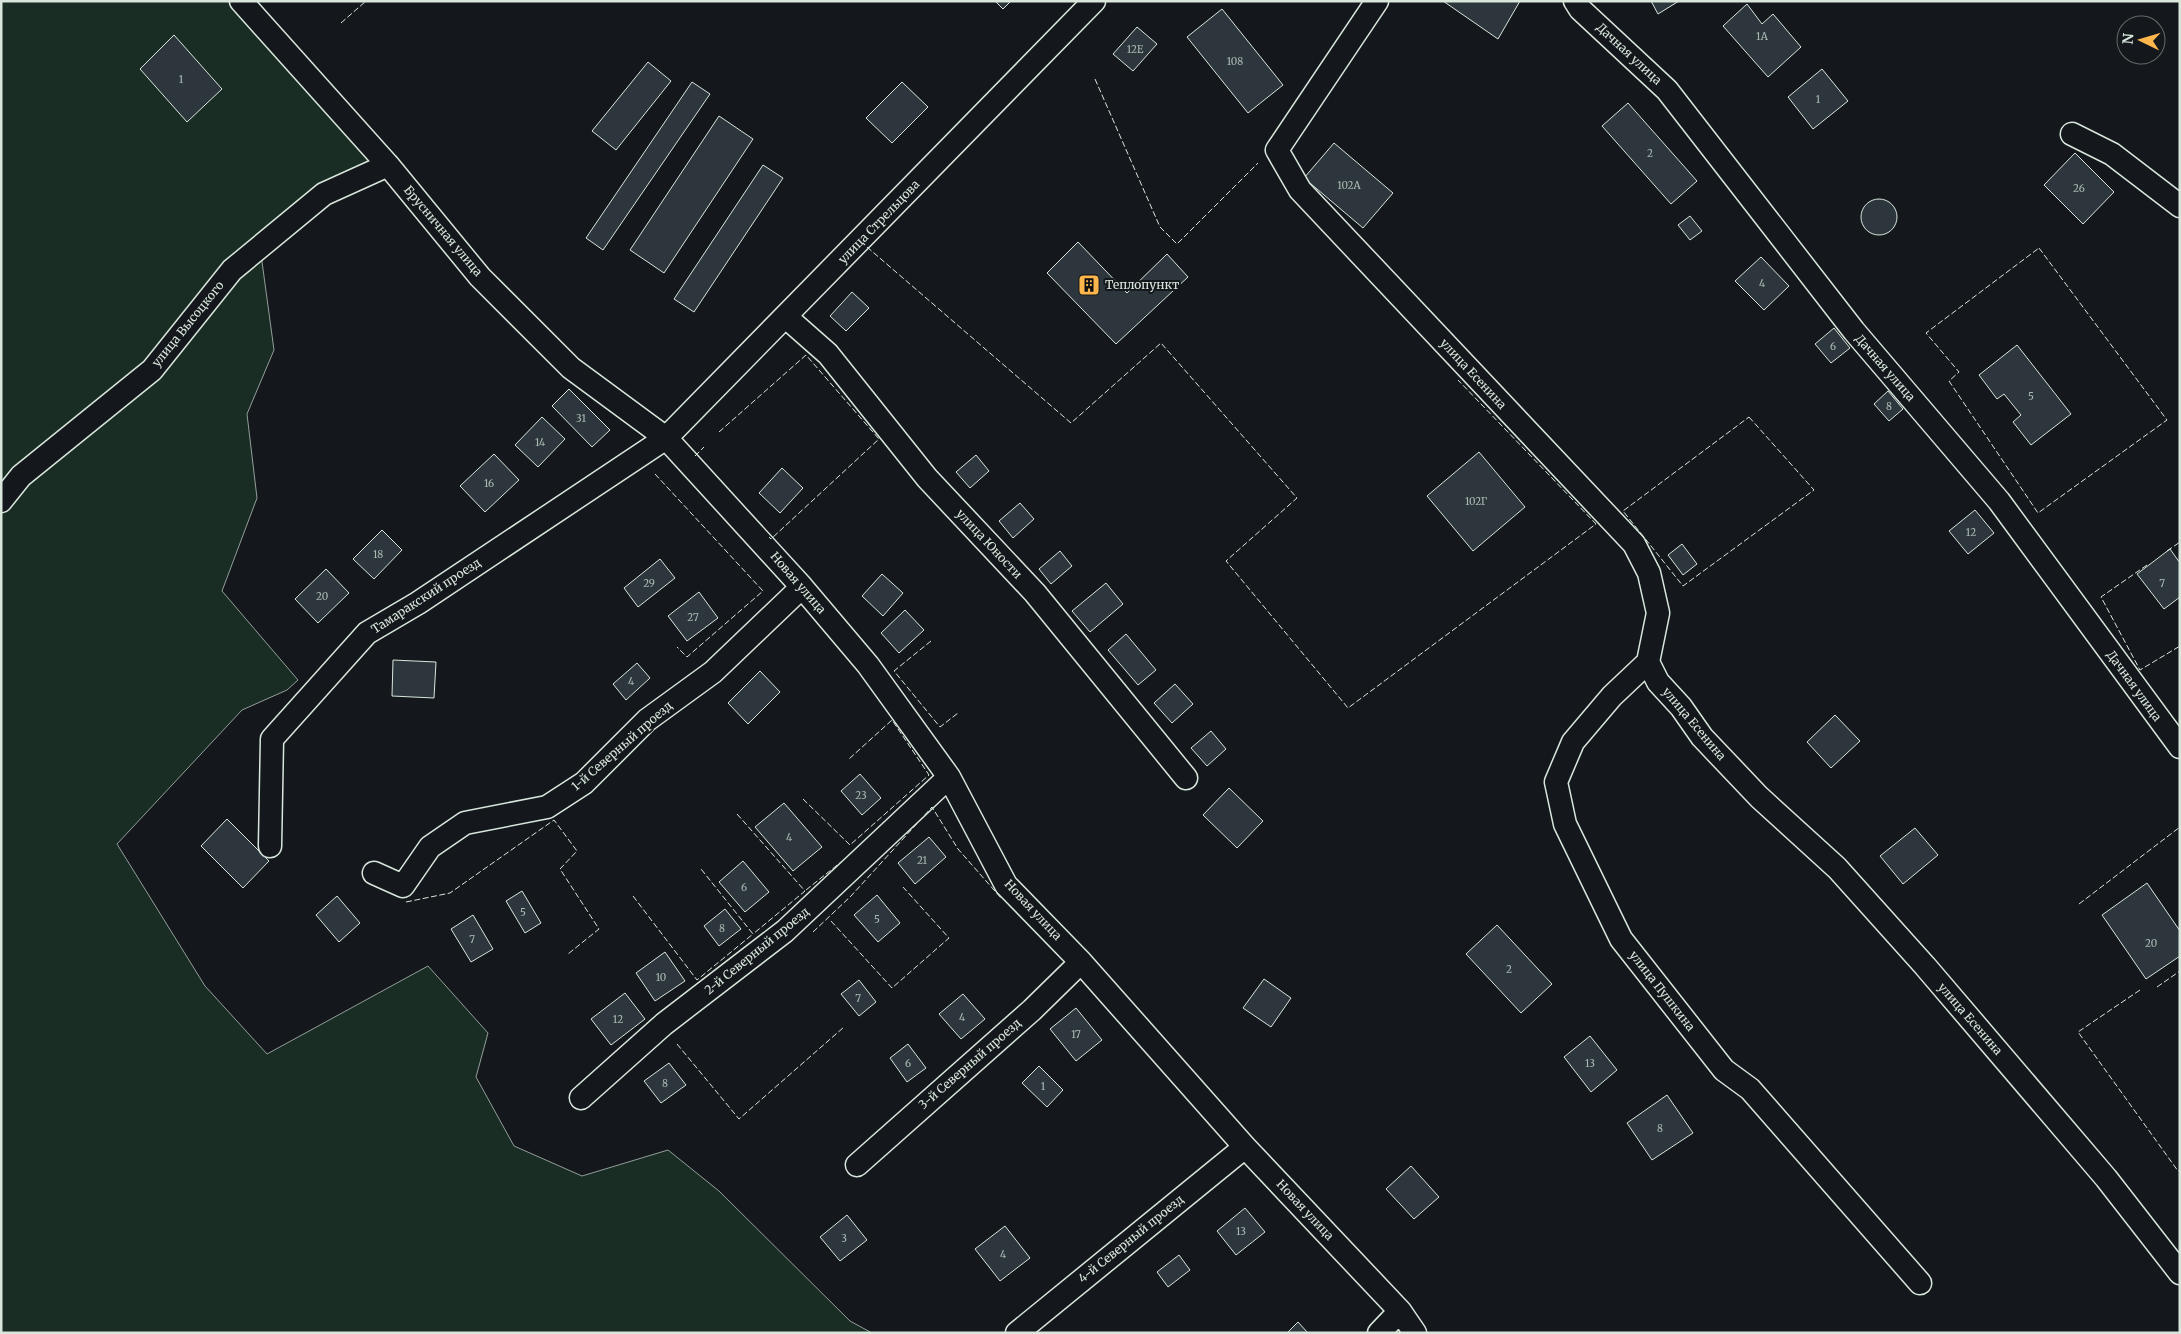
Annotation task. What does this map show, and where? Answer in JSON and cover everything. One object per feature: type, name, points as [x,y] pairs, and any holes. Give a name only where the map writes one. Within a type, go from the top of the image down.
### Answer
[{"type":"street","name":"Брусничная улица","points":[[241,1],[388,165],[480,277],[571,368],[666,438]]},
{"type":"street","name":"улица Есенина","points":[[1377,1],[1277,150],[1300,190],[1634,544],[1649,573],[1658,613],[1648,662],[1658,682],[1681,707],[1702,737],[1759,796],[1837,868],[1931,973],[2106,1178],[2180,1273]]},
{"type":"street","name":"Дачная улица","points":[[1575,1],[1580,9],[1667,90],[1854,332],[1999,500],[2180,747]]},
{"type":"street","name":"улица Стрельцова","points":[[666,438],[786,318],[1091,2]]},
{"type":"street","points":[[2072,134],[2112,154],[2180,206]]},
{"type":"street","name":"улица Высоцкого","points":[[1,501],[21,476],[152,370],[232,270],[324,194],[388,165]]},
{"type":"street","name":"улица Юности","points":[[786,318],[828,354],[927,478],[1035,593],[1186,778]]},
{"type":"street","name":"Новая улица","points":[[666,438],[802,587],[868,665],[949,777],[1006,885],[1082,962],[1245,1146],[1400,1311],[1415,1333]]},
{"type":"street","name":"Тамаракский проезд","points":[[270,846],[272,738],[368,634],[418,603],[666,438]]},
{"type":"street","name":"1-й Северный проезд","points":[[374,873],[403,886],[430,846],[465,823],[547,807],[584,783],[648,720],[712,672],[802,587]]},
{"type":"street","name":"улица Пушкина","points":[[1648,662],[1612,696],[1574,742],[1556,782],[1565,824],[1621,939],[1724,1070],[1750,1088],[1920,1283]]},
{"type":"street","name":"2-й Северный проезд","points":[[581,1098],[664,1024],[785,931],[949,777]]},
{"type":"street","name":"3-й Северный проезд","points":[[857,1164],[1032,1010],[1082,962]]},
{"type":"street","name":"4-й Северный проезд","points":[[1018,1333],[1245,1146]]},
{"type":"street","points":[[1379,1333],[1400,1311]]},
{"type":"green space","points":[[1,1],[241,1],[388,165],[260,247],[274,350],[247,414],[257,498],[222,591],[298,680],[287,690],[242,710],[117,844],[205,986],[267,1054],[428,966],[488,1033],[476,1077],[514,1146],[582,1176],[668,1150],[719,1191],[850,1321],[872,1333],[1,1333]]},
{"type":"building","points":[[995,1],[1011,1],[1003,9]]},
{"type":"building","points":[[1443,1],[1520,1],[1498,39]]},
{"type":"building","points":[[1651,1],[1679,1],[1658,14]]},
{"type":"building","points":[[1747,4],[1762,24],[1773,14],[1801,47],[1768,77],[1723,26]]},
{"type":"building","points":[[1222,9],[1283,85],[1248,113],[1187,37]]},
{"type":"building","points":[[1137,27],[1157,44],[1133,71],[1113,54]]},
{"type":"building","points":[[174,35],[222,89],[187,122],[140,69]]},
{"type":"building","points":[[648,62],[671,81],[616,150],[592,131]]},
{"type":"building","points":[[1822,69],[1848,101],[1813,129],[1788,97]]},
{"type":"building","points":[[692,82],[710,94],[603,250],[586,238]]},
{"type":"building","points":[[902,82],[928,107],[892,143],[866,118]]},
{"type":"building","points":[[1628,103],[1697,181],[1671,204],[1602,126]]},
{"type":"building","points":[[719,116],[753,139],[664,273],[630,250]]},
{"type":"building","points":[[1334,143],[1393,193],[1363,228],[1304,178]]},
{"type":"building","points":[[2075,153],[2114,192],[2083,224],[2044,185]]},
{"type":"building","points":[[763,165],[783,178],[694,312],[674,299]]},
{"type":"building","points":[[1879,199],[1891,205],[1897,217],[1891,229],[1879,235],[1867,229],[1861,217],[1867,205]]},
{"type":"building","points":[[1690,216],[1702,231],[1690,240],[1678,225]]},
{"type":"building","name":"Теплопункт","points":[[1078,242],[1127,293],[1167,254],[1188,277],[1116,344],[1047,273]]},
{"type":"building","points":[[1761,257],[1789,286],[1764,310],[1735,281]]},
{"type":"building","points":[[852,292],[869,308],[846,331],[830,316]]},
{"type":"building","points":[[1834,328],[1850,348],[1831,363],[1815,344]]},
{"type":"building","points":[[2017,345],[2071,414],[2031,445],[2013,422],[2021,415],[2004,394],[1997,399],[1979,375]]},
{"type":"building","points":[[569,389],[610,430],[592,447],[552,406]]},
{"type":"building","points":[[1888,391],[1903,409],[1889,421],[1874,404]]},
{"type":"building","points":[[542,417],[565,439],[538,467],[515,445]]},
{"type":"building","points":[[1479,452],[1525,507],[1473,551],[1427,496]]},
{"type":"building","points":[[494,454],[519,480],[485,512],[460,486]]},
{"type":"building","points":[[976,455],[989,471],[970,488],[956,472]]},
{"type":"building","points":[[782,468],[803,488],[780,513],[759,493]]},
{"type":"building","points":[[1020,503],[1034,519],[1013,538],[999,521]]},
{"type":"building","points":[[1975,510],[1994,533],[1968,554],[1949,531]]},
{"type":"building","points":[[382,530],[402,550],[374,579],[353,559]]},
{"type":"building","points":[[1682,544],[1697,564],[1683,575],[1668,555]]},
{"type":"building","points":[[2170,549],[2180,563],[2180,597],[2164,609],[2137,574]]},
{"type":"building","points":[[1060,551],[1072,566],[1051,584],[1039,569]]},
{"type":"building","points":[[660,559],[675,578],[638,607],[624,588]]},
{"type":"building","points":[[326,569],[349,593],[318,623],[295,599]]},
{"type":"building","points":[[882,574],[903,593],[883,616],[862,596]]},
{"type":"building","points":[[1106,583],[1123,604],[1090,632],[1072,611]]},
{"type":"building","points":[[699,592],[718,618],[687,641],[668,616]]},
{"type":"building","points":[[905,610],[924,630],[899,653],[881,633]]},
{"type":"building","points":[[1126,634],[1156,670],[1138,685],[1108,650]]},
{"type":"building","points":[[393,660],[436,662],[434,698],[392,696]]},
{"type":"building","points":[[637,663],[650,678],[626,700],[613,684]]},
{"type":"building","points":[[760,671],[780,692],[748,724],[728,703]]},
{"type":"building","points":[[1175,684],[1193,704],[1172,723],[1154,703]]},
{"type":"building","points":[[1835,715],[1860,741],[1831,768],[1807,742]]},
{"type":"building","points":[[1211,731],[1226,749],[1207,766],[1191,748]]},
{"type":"building","points":[[860,774],[881,798],[862,815],[841,791]]},
{"type":"building","points":[[1229,788],[1263,821],[1237,848],[1203,815]]},
{"type":"building","points":[[784,803],[822,847],[793,871],[755,827]]},
{"type":"building","points":[[227,819],[269,861],[243,888],[201,846]]},
{"type":"building","points":[[1915,828],[1938,855],[1903,884],[1880,856]]},
{"type":"building","points":[[929,837],[946,857],[915,884],[898,863]]},
{"type":"building","points":[[743,861],[769,892],[745,912],[719,882]]},
{"type":"building","points":[[2147,883],[2180,931],[2180,956],[2146,979],[2102,915]]},
{"type":"building","points":[[522,891],[541,923],[525,933],[506,901]]},
{"type":"building","points":[[877,895],[900,923],[878,942],[854,915]]},
{"type":"building","points":[[337,896],[360,923],[339,942],[316,915]]},
{"type":"building","points":[[725,909],[741,929],[719,946],[704,926]]},
{"type":"building","points":[[473,915],[493,949],[471,962],[451,929]]},
{"type":"building","points":[[1497,925],[1552,984],[1521,1013],[1466,954]]},
{"type":"building","points":[[665,952],[685,981],[655,1001],[636,973]]},
{"type":"building","points":[[1264,979],[1291,998],[1271,1027],[1243,1008]]},
{"type":"building","points":[[859,980],[876,1002],[859,1016],[841,994]]},
{"type":"building","points":[[625,993],[645,1019],[611,1045],[591,1019]]},
{"type":"building","points":[[963,994],[985,1019],[961,1039],[939,1014]]},
{"type":"building","points":[[1076,1008],[1102,1040],[1076,1061],[1050,1029]]},
{"type":"building","points":[[1590,1036],[1617,1070],[1591,1092],[1564,1057]]},
{"type":"building","points":[[908,1044],[926,1068],[907,1082],[890,1058]]},
{"type":"building","points":[[669,1063],[686,1085],[661,1103],[644,1081]]},
{"type":"building","points":[[1039,1066],[1063,1090],[1047,1107],[1022,1083]]},
{"type":"building","points":[[1667,1095],[1693,1133],[1652,1160],[1627,1123]]},
{"type":"building","points":[[1411,1166],[1439,1197],[1414,1219],[1386,1189]]},
{"type":"building","points":[[1245,1208],[1265,1232],[1236,1255],[1217,1231]]},
{"type":"building","points":[[847,1215],[867,1240],[840,1261],[820,1237]]},
{"type":"building","points":[[1005,1226],[1030,1258],[1000,1281],[975,1249]]},
{"type":"building","points":[[1179,1255],[1190,1270],[1168,1287],[1157,1272]]},
{"type":"building","points":[[1298,1322],[1308,1333],[1287,1333]]},
{"type":"fence","points":[[341,23],[366,1]]},
{"type":"fence","points":[[1095,79],[1160,227],[1177,244],[1258,163]]},
{"type":"fence","points":[[867,247],[1071,423],[1161,343],[1297,498],[1226,561],[1348,708],[1596,524],[1458,380]]},
{"type":"fence","points":[[2039,248],[2167,420],[2038,513],[1949,381],[1959,372],[1926,333],[2039,248]]},
{"type":"fence","points":[[719,432],[806,355],[879,439],[771,539],[769,537]]},
{"type":"fence","points":[[1749,417],[1814,490],[1683,586],[1623,511],[1749,417]]},
{"type":"fence","points":[[695,456],[704,447]]},
{"type":"fence","points":[[655,474],[763,591],[687,657],[677,647]]},
{"type":"fence","points":[[2167,551],[2180,542]]},
{"type":"fence","points":[[2147,565],[2101,597],[2140,670],[2180,646]]},
{"type":"fence","points":[[931,641],[894,671],[940,727],[958,713]]},
{"type":"fence","points":[[803,799],[850,845],[929,775],[892,720],[849,759]]},
{"type":"fence","points":[[813,932],[851,896],[932,807],[958,849],[1001,898]]},
{"type":"fence","points":[[737,814],[805,891],[753,934]]},
{"type":"fence","points":[[406,902],[450,893],[554,820],[577,851],[560,869],[599,929],[568,954]]},
{"type":"fence","points":[[2079,904],[2180,827]]},
{"type":"fence","points":[[806,890],[841,862]]},
{"type":"fence","points":[[633,896],[697,980],[753,934],[701,869]]},
{"type":"fence","points":[[831,921],[892,988],[949,938],[903,887]]},
{"type":"fence","points":[[2157,987],[2180,971]]},
{"type":"fence","points":[[2140,990],[2078,1032],[2178,1171],[2180,1170]]},
{"type":"fence","points":[[677,1044],[739,1119],[844,1027]]},
{"type":"place","name":"Теплопункт","points":[[1089,285]]}]
